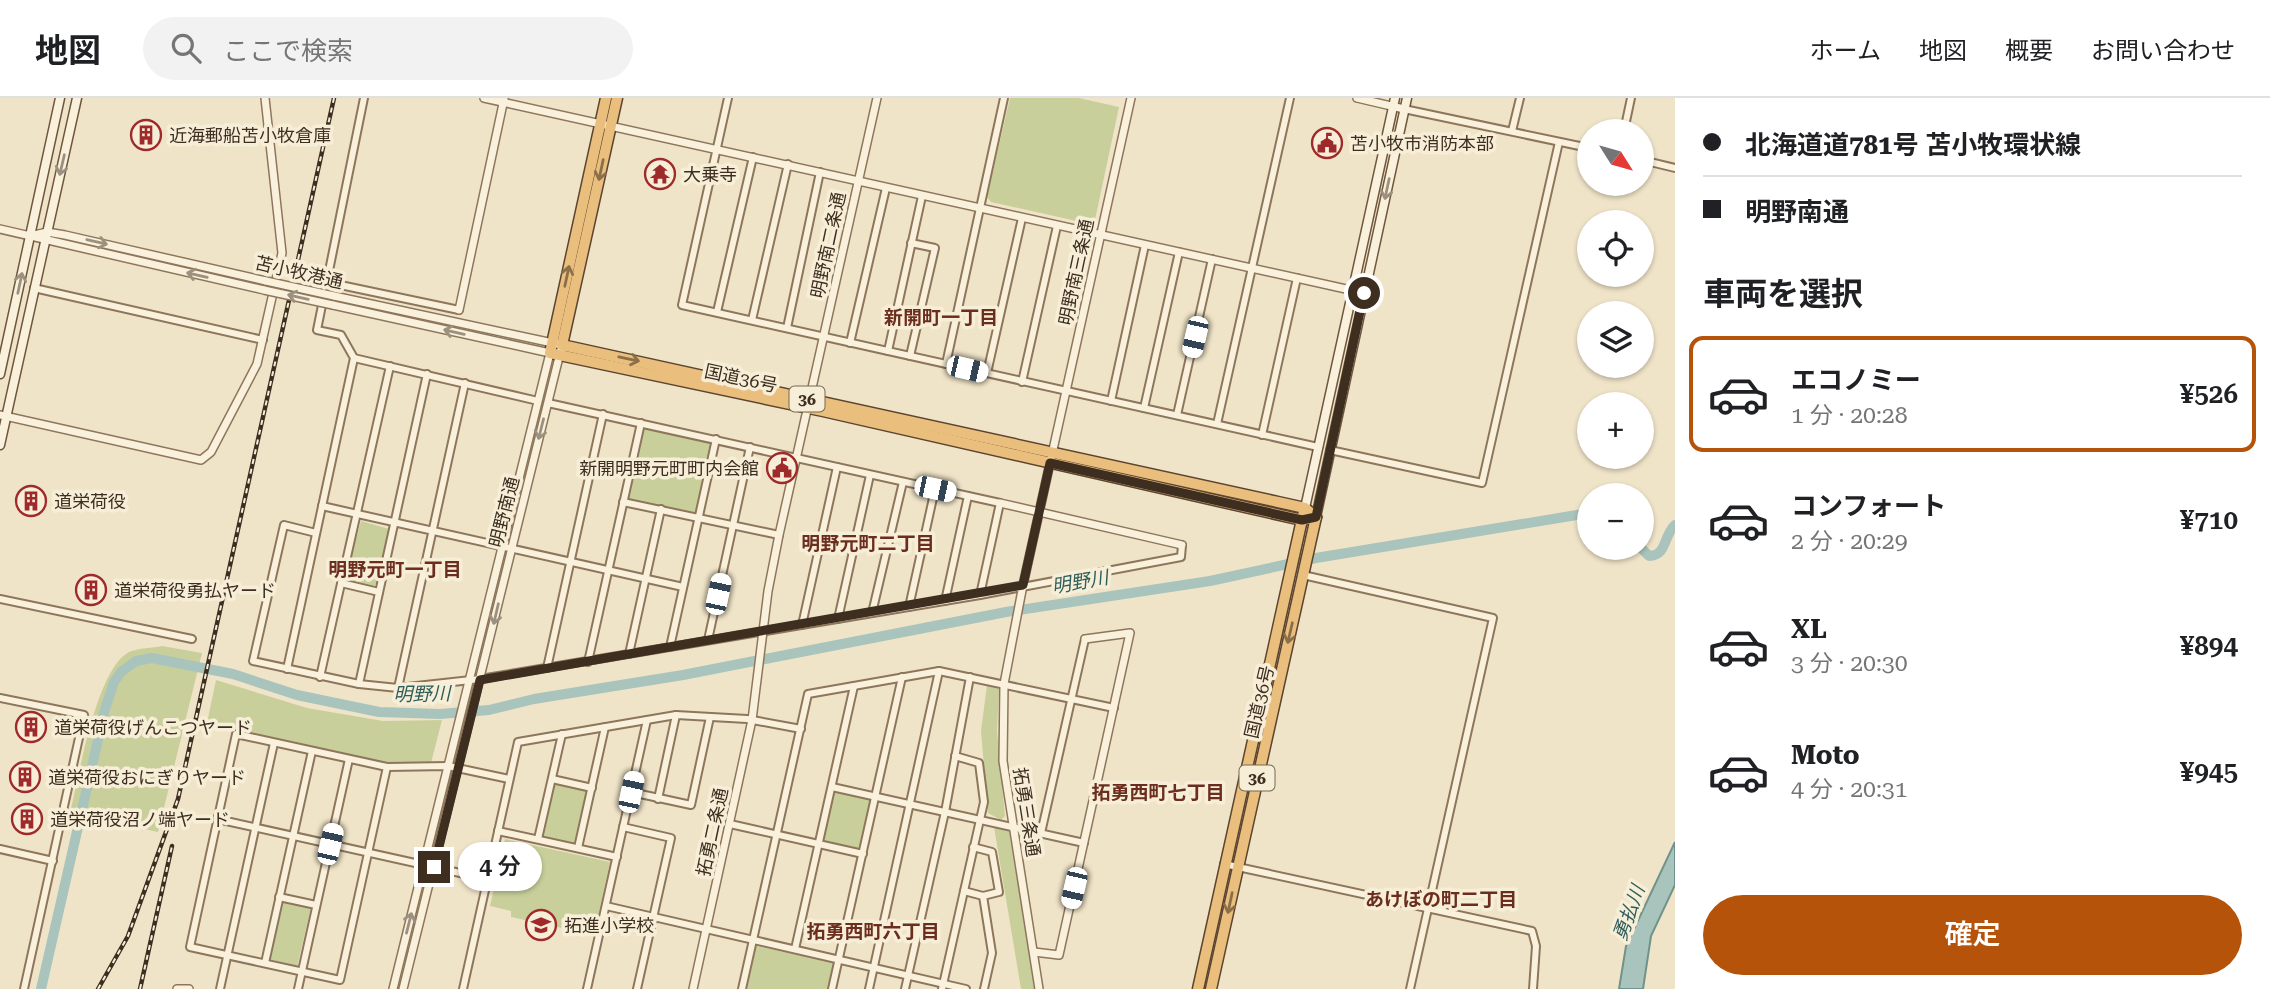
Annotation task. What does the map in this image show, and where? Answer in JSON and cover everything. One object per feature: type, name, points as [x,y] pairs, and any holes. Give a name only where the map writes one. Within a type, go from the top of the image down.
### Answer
[{"type":"highway","points":[[556,349],[605,125],[606,98]]},
{"type":"highway","points":[[605,125],[617,98]]},
{"type":"highway","name":"国道36号","points":[[556,349],[1051,458],[1305,509],[1316,517],[1211,989]]},
{"type":"highway","name":"国道36号","points":[[1051,458],[1302,520]]},
{"type":"highway","name":"国道36号","points":[[1198,989],[1305,509]]},
{"type":"highway","name":"36","points":[[1302,520],[1316,517]]},
{"type":"main road","points":[[0,373],[60,98]]},
{"type":"main road","points":[[0,444],[3,415],[77,98]]},
{"type":"main road","points":[[1316,517],[1407,98]]},
{"type":"main road","points":[[1305,509],[1394,102]]},
{"type":"street","points":[[3,415],[201,460],[211,452],[257,364],[282,253],[265,98]]},
{"type":"street","points":[[287,669],[354,358],[341,335],[317,330],[364,98]]},
{"type":"street","points":[[484,98],[504,100],[605,125],[1364,293]]},
{"type":"street","points":[[728,98],[682,305],[1318,447]]},
{"type":"street","name":"明野南二条通","points":[[809,404],[877,98]]},
{"type":"street","points":[[946,364],[1004,98]]},
{"type":"street","name":"明野南三条通","points":[[1051,458],[1131,98]]},
{"type":"street","points":[[1217,424],[1290,98]]},
{"type":"street","points":[[1357,98],[1394,102],[1404,109],[1577,146]]},
{"type":"street","points":[[1512,131],[1520,98]]},
{"type":"street","points":[[1627,119],[1631,98]]},
{"type":"street","points":[[326,282],[459,310],[504,100]]},
{"type":"street","points":[[1330,450],[1482,483],[1559,142]]},
{"type":"street","points":[[717,312],[753,157]]},
{"type":"street","points":[[1654,163],[1675,168]]},
{"type":"street","points":[[752,320],[788,164]]},
{"type":"street","points":[[786,328],[820,172]]},
{"type":"street","points":[[850,344],[886,188]]},
{"type":"street","points":[[888,351],[922,196]]},
{"type":"street","points":[[987,373],[1022,218]]},
{"type":"street","points":[[1023,382],[1058,226]]},
{"type":"street","name":"苫小牧港通","points":[[0,229],[266,281],[556,349]]},
{"type":"street","name":"苫小牧港通","points":[[46,237],[333,305],[556,349]]},
{"type":"street","points":[[910,356],[935,248],[911,243]]},
{"type":"street","points":[[1111,401],[1145,245]]},
{"type":"street","points":[[1144,408],[1179,252]]},
{"type":"street","points":[[1177,415],[1212,260]]},
{"type":"street","points":[[1262,435],[1297,278]]},
{"type":"street","points":[[34,288],[263,340]]},
{"type":"street","name":"明野南通","points":[[457,768],[479,684],[538,401],[556,349]]},
{"type":"street","name":"明野南通","points":[[447,766],[535,455],[548,402],[556,349]]},
{"type":"street","points":[[354,358],[538,401]]},
{"type":"street","points":[[320,677],[390,366]]},
{"type":"street","points":[[359,684],[427,374]]},
{"type":"street","points":[[398,688],[465,383]]},
{"type":"street","points":[[316,533],[284,526],[253,661],[320,677],[398,688],[470,680],[479,684],[547,668],[708,640],[763,635],[802,625],[1181,557],[1182,545],[548,402]]},
{"type":"street","points":[[763,635],[779,535],[809,404]]},
{"type":"street","points":[[547,668],[603,414]]},
{"type":"street","points":[[588,662],[640,423]]},
{"type":"street","points":[[670,647],[716,439]]},
{"type":"street","points":[[708,640],[750,447]]},
{"type":"street","points":[[526,453],[535,455]]},
{"type":"street","points":[[1023,585],[1051,458]]},
{"type":"street","points":[[802,625],[836,467]]},
{"type":"street","points":[[838,619],[870,475]]},
{"type":"street","points":[[873,613],[903,482]]},
{"type":"street","points":[[909,607],[935,489]]},
{"type":"street","points":[[945,601],[968,496]]},
{"type":"street","points":[[623,502],[779,535]]},
{"type":"street","points":[[980,595],[1000,503]]},
{"type":"street","points":[[322,506],[683,586]]},
{"type":"street","points":[[629,654],[661,509]]},
{"type":"street","points":[[1304,571],[1493,618],[1410,989]]},
{"type":"street","points":[[341,583],[379,592]]},
{"type":"street","name":"拓勇三条通","points":[[1023,585],[1004,684],[1003,761],[1040,989]]},
{"type":"street","points":[[0,599],[192,639]]},
{"type":"street","points":[[1034,952],[1059,955],[1130,633],[1085,639],[1041,833]]},
{"type":"street","name":"拓勇二条通","points":[[693,989],[752,720],[763,635]]},
{"type":"street","points":[[742,989],[808,694],[939,671],[1114,708]]},
{"type":"street","points":[[869,989],[939,671]]},
{"type":"street","points":[[832,989],[902,677]]},
{"type":"street","points":[[905,989],[945,812],[970,677]]},
{"type":"street","points":[[795,949],[855,685]]},
{"type":"street","points":[[0,698],[84,715],[24,989]]},
{"type":"street","points":[[463,989],[518,742],[676,715],[752,720],[801,729]]},
{"type":"street","points":[[658,799],[676,715]]},
{"type":"street","points":[[631,792],[691,806],[710,717]]},
{"type":"street","points":[[587,989],[646,720]]},
{"type":"street","points":[[578,848],[605,727]]},
{"type":"street","points":[[387,767],[340,980],[190,947],[236,734],[387,767],[447,766],[509,779]]},
{"type":"street","points":[[538,839],[562,734]]},
{"type":"street","points":[[220,989],[274,743]]},
{"type":"street","points":[[265,963],[312,751]]},
{"type":"street","points":[[942,986],[984,802],[979,763],[955,757]]},
{"type":"street","points":[[298,989],[349,759]]},
{"type":"street","points":[[393,989],[447,766]]},
{"type":"street","points":[[403,989],[457,768]]},
{"type":"street","points":[[552,779],[592,788]]},
{"type":"street","points":[[832,788],[1084,843]]},
{"type":"street","points":[[217,818],[487,879]]},
{"type":"street","points":[[730,824],[863,855]]},
{"type":"street","points":[[623,827],[671,838],[637,989]]},
{"type":"street","points":[[498,831],[617,857]]},
{"type":"street","points":[[964,891],[983,896],[999,892],[992,852],[973,847]]},
{"type":"street","points":[[0,849],[53,861]]},
{"type":"street","points":[[1224,864],[1532,931],[1536,946],[1534,989]]},
{"type":"street","points":[[983,896],[992,953],[984,989]]},
{"type":"street","points":[[279,897],[316,905]]},
{"type":"street","points":[[606,906],[874,967],[942,986],[966,989]]},
{"type":"street","points":[[177,989],[189,989]]},
{"type":"green space","points":[[1010,98],[1079,98],[1119,107],[1095,220],[1090,224],[991,202],[987,197]]},
{"type":"green space","points":[[643,428],[712,443],[695,513],[627,498]]},
{"type":"green space","points":[[361,521],[389,529],[373,587],[345,579]]},
{"type":"green space","points":[[162,646],[202,653],[158,832],[70,813],[90,725],[107,679],[117,662],[129,652]]},
{"type":"green space","points":[[216,680],[307,708],[383,721],[442,720],[431,763],[386,763],[207,723]]},
{"type":"green space","points":[[987,685],[999,687],[997,731],[1005,816],[1001,820],[988,813],[981,731]]},
{"type":"green space","points":[[555,782],[587,789],[574,844],[541,836]]},
{"type":"green space","points":[[834,791],[873,799],[861,851],[822,842]]},
{"type":"green space","points":[[994,827],[1009,830],[1035,989],[1021,989]]},
{"type":"green space","points":[[505,839],[610,862],[594,935],[511,917],[511,911],[490,906]]},
{"type":"green space","points":[[284,901],[311,907],[297,967],[269,959]]},
{"type":"green space","points":[[756,946],[835,963],[829,989],[747,989]]},
{"type":"water","points":[[1675,842],[1675,885],[1651,936],[1643,989],[1619,989],[1626,946]]},
{"type":"waterway","name":"明野川","points":[[41,989],[105,709],[114,682],[121,672],[136,661],[152,658],[233,674],[297,695],[379,712],[440,714],[489,710],[534,699],[683,675],[1006,612],[1210,581],[1316,558],[1577,515]]},
{"type":"waterway","name":"明野川","points":[[1654,555],[1662,549],[1675,525]]},
{"type":"railway","points":[[98,989],[128,936],[178,799],[334,98]]},
{"type":"railway","points":[[140,989],[172,846]]},
{"type":"place","name":"近海郵船苫小牧倉庫","points":[[146,135]]},
{"type":"place","name":"苫小牧市消防本部","points":[[1327,143]]},
{"type":"place","name":"大乗寺","points":[[660,174]]},
{"type":"place","name":"新開明野元町町内会館","points":[[782,468]]},
{"type":"place","name":"道栄荷役","points":[[31,501]]},
{"type":"place","name":"道栄荷役勇払ヤード","points":[[91,590]]},
{"type":"place","name":"道栄荷役げんこつヤード","points":[[31,727]]},
{"type":"place","name":"道栄荷役おにぎりヤード","points":[[25,777]]},
{"type":"place","name":"道栄荷役沼ノ端ヤード","points":[[27,819]]},
{"type":"place","name":"拓進小学校","points":[[541,925]]},
{"type":"district","name":"新開町一丁目","points":[[941,317]]},
{"type":"district","name":"明野元町二丁目","points":[[868,543]]},
{"type":"district","name":"明野元町一丁目","points":[[395,569]]},
{"type":"district","name":"拓勇西町七丁目","points":[[1158,792]]},
{"type":"district","name":"あけぼの町二丁目","points":[[1441,899]]},
{"type":"district","name":"拓勇西町六丁目","points":[[873,931]]},
{"type":"route","points":[[434,867],[480,680],[980,595],[1023,585],[1050,463],[1302,520],[1316,517],[1364,293]]},
{"type":"water label","name":"勇払川","points":[[1629,913]]}]
